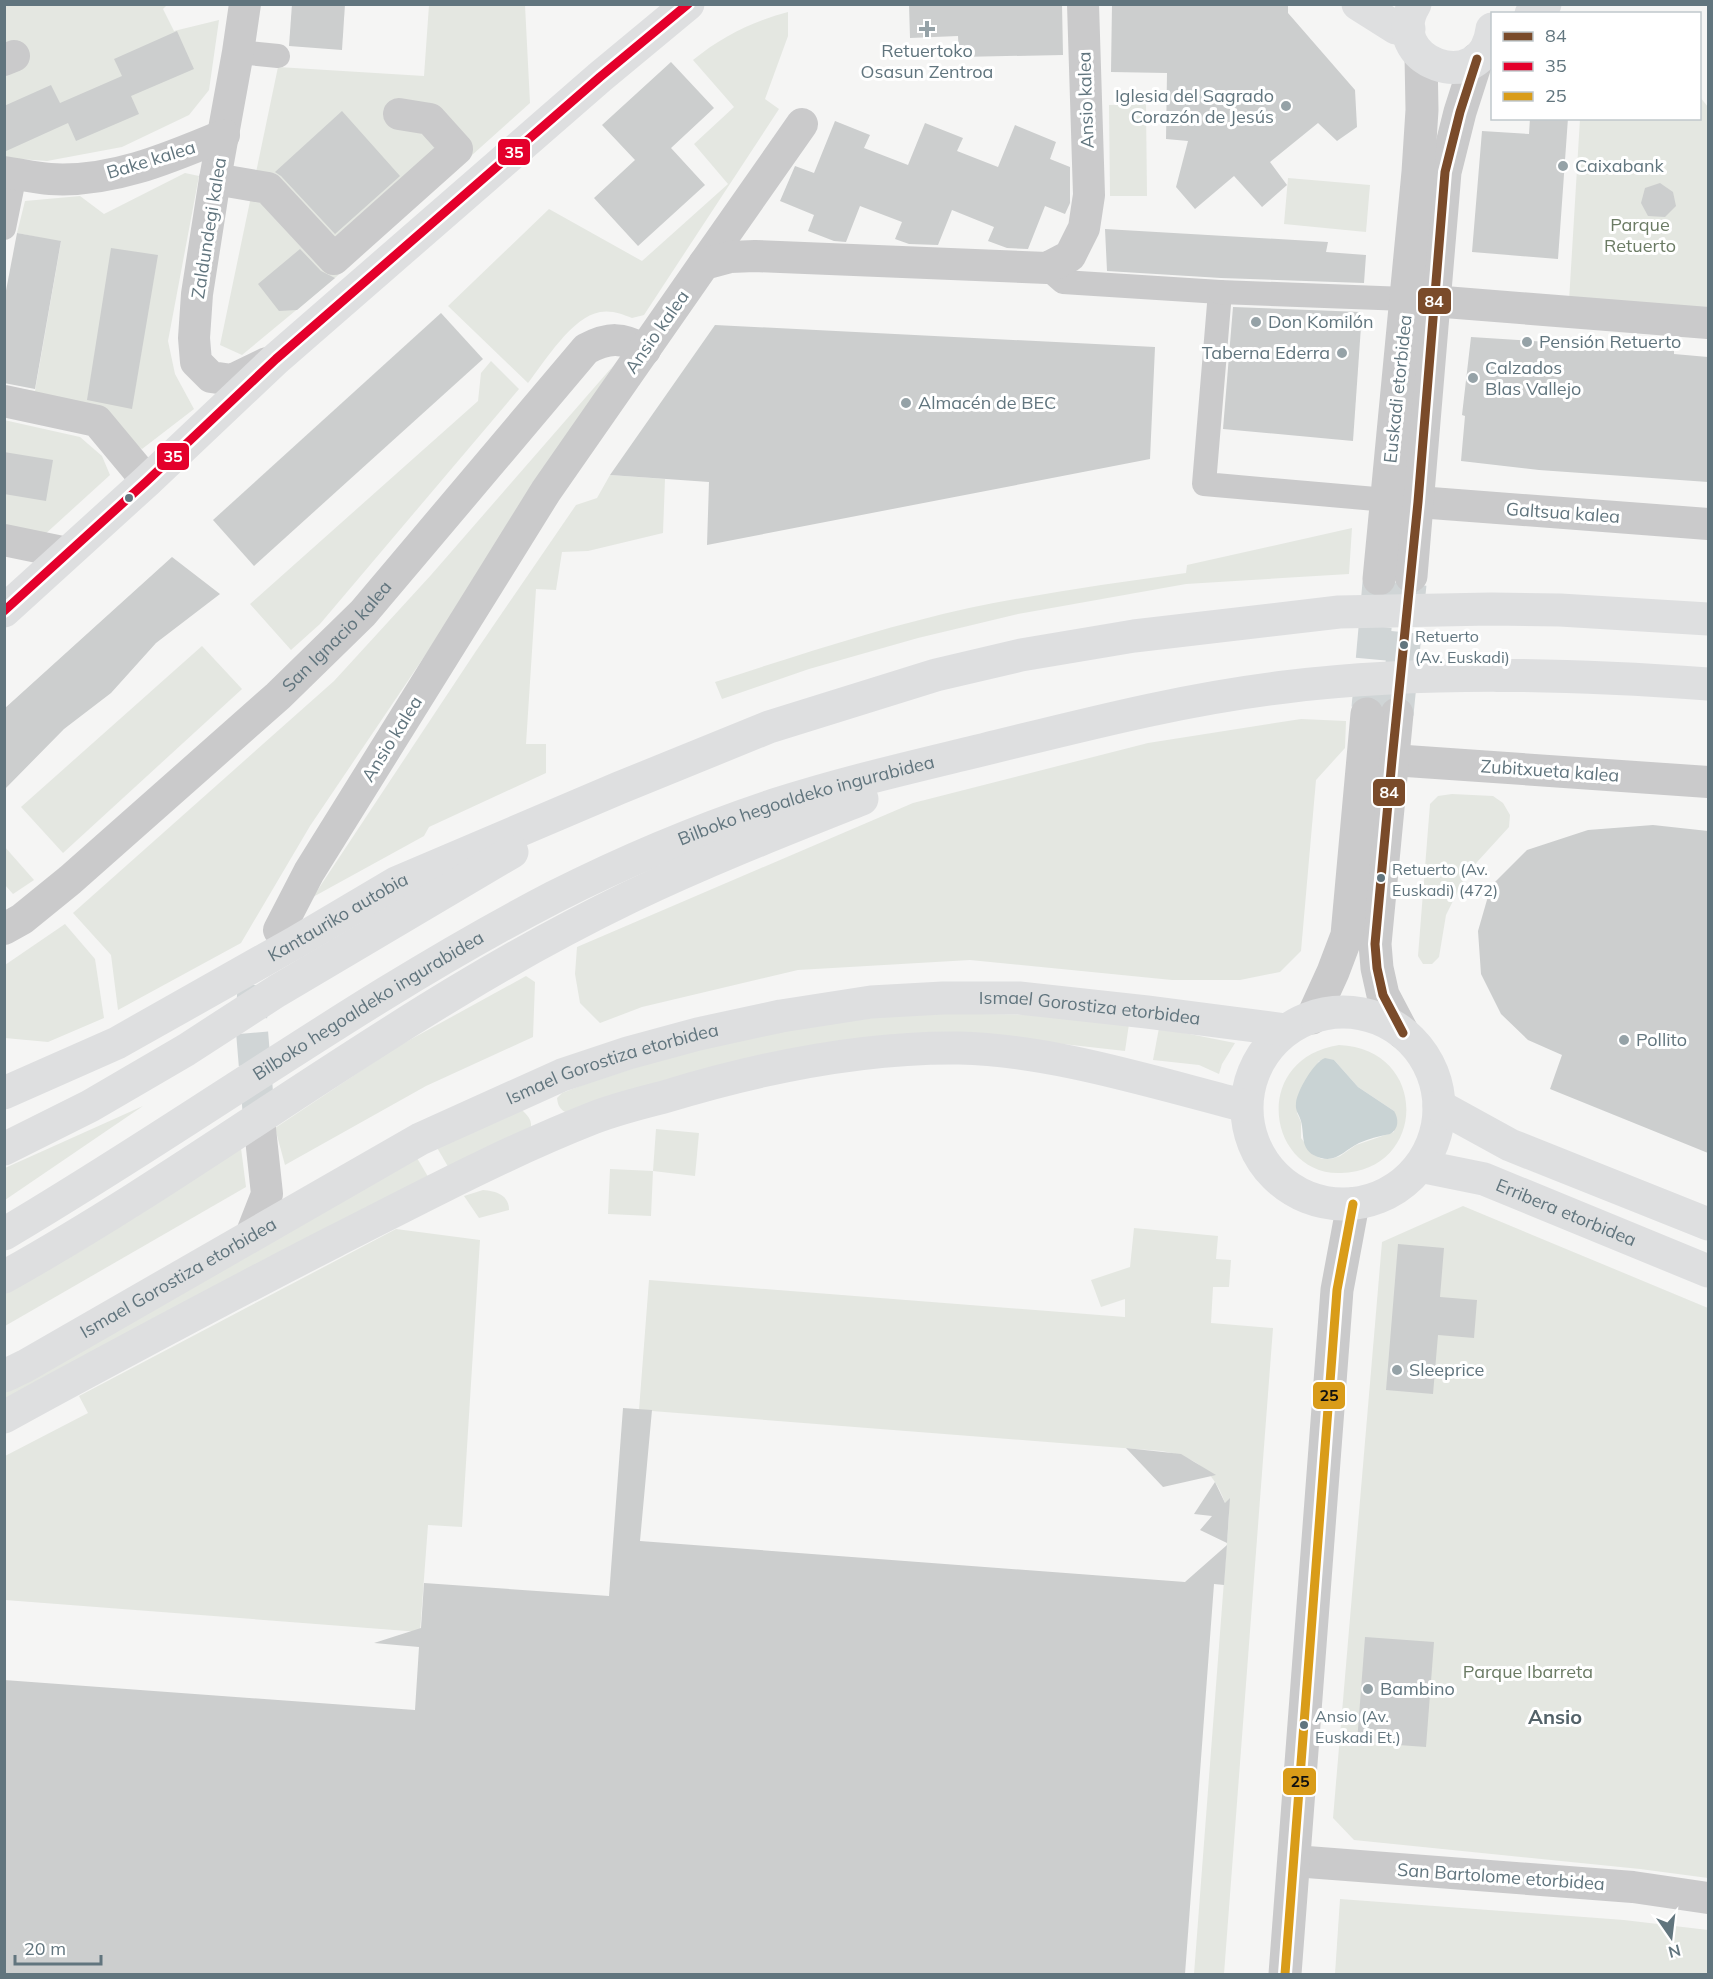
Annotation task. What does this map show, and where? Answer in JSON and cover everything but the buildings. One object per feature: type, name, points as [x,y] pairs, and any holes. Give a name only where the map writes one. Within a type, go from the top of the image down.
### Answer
[{"type":"main road","points":[[6,602],[67,553],[147,481],[276,359],[600,77],[688,4]]},
{"type":"main road","points":[[1358,4],[1396,28],[1415,30],[1430,63],[1442,67],[1460,67],[1489,38],[1491,13],[1487,4]]},
{"type":"main road","points":[[4,1149],[90,1106],[186,1050],[277,991],[619,788],[769,727],[926,678],[1021,655],[1134,636],[1274,619],[1363,612],[1560,610],[1640,613],[1708,619]]},
{"type":"main road","name":"Bilboko hegoaldeko ingurabidea","points":[[4,1234],[89,1185],[369,1002],[455,951],[554,897],[656,848],[774,805],[851,782],[1052,731],[1135,712],[1288,686],[1402,678],[1533,675],[1708,684]]},
{"type":"main road","points":[[4,1277],[104,1217],[399,1027],[546,940],[631,897],[743,847],[977,751]]},
{"type":"main road","name":"Kantauriko autobia","points":[[11,1088],[67,1066],[180,1009],[396,883],[619,788]]},
{"type":"main road","name":"Ismael Gorostiza etorbidea","points":[[4,1376],[420,1139],[562,1075],[688,1036],[781,1016],[871,1002],[943,998],[1019,998],[1147,1012],[1299,1024]]},
{"type":"main road","points":[[1339,1012],[1358,1013],[1382,1020],[1403,1033],[1416,1045],[1433,1074],[1439,1106],[1435,1138],[1420,1166],[1407,1180],[1390,1192],[1372,1200],[1353,1204],[1332,1204],[1312,1200],[1299,1195],[1277,1179],[1264,1164],[1254,1146],[1248,1127],[1246,1106],[1249,1085],[1257,1064],[1270,1046],[1299,1024],[1339,1012]]},
{"type":"main road","name":"Ismael Gorostiza etorbidea","points":[[4,1417],[196,1312],[467,1173],[596,1117],[715,1081],[798,1064],[885,1050],[961,1048],[1033,1055],[1246,1106]]},
{"type":"main road","points":[[1439,1106],[1510,1145],[1708,1224]]},
{"type":"main road","name":"Erribera etorbidea","points":[[1420,1166],[1484,1179],[1708,1271]]},
{"type":"street","name":"Zaldundegi kalea","points":[[245,4],[197,294],[194,339],[196,362],[211,377],[232,380],[276,359]]},
{"type":"street","name":"Ansio kalea","points":[[1047,268],[1070,256],[1084,228],[1089,195],[1083,4]]},
{"type":"street","name":"Euskadi etorbidea","points":[[1411,576],[1403,501],[1420,300],[1419,172],[1422,110],[1415,30]]},
{"type":"street","name":"Euskadi etorbidea","points":[[1420,300],[1445,172],[1460,112],[1489,38]]},
{"type":"street","points":[[238,52],[278,56]]},
{"type":"street","points":[[215,179],[268,188],[334,259],[457,149],[430,119],[399,114]]},
{"type":"street","name":"Ansio kalea","points":[[279,930],[309,872],[546,491],[802,124]]},
{"type":"street","name":"Bake kalea","points":[[10,173],[50,179],[87,178],[124,172],[224,135]]},
{"type":"street","points":[[4,228],[10,173]]},
{"type":"street","points":[[754,192],[754,214],[760,237],[775,257]]},
{"type":"street","points":[[704,264],[730,257],[775,257],[1047,268],[1063,282],[1220,292],[1420,300],[1708,323]]},
{"type":"street","points":[[1220,292],[1204,484],[1403,501]]},
{"type":"street","name":"San Ignacio kalea","points":[[4,929],[22,919],[70,880],[278,696],[363,613],[586,349],[613,339],[631,342],[645,350]]},
{"type":"street","points":[[4,401],[97,421],[147,481]]},
{"type":"street","name":"Euskadi etorbidea","points":[[1379,579],[1403,501]]},
{"type":"street","name":"Galtsua kalea","points":[[1403,501],[1708,524]]},
{"type":"street","points":[[4,540],[67,553]]},
{"type":"street","points":[[1299,1024],[1333,972],[1347,935],[1382,714],[1392,760],[1375,944],[1383,995],[1403,1033]]},
{"type":"street","name":"Zubitxueta kalea","points":[[1392,760],[1708,782]]},
{"type":"street","points":[[251,1235],[267,1194],[260,1129]]},
{"type":"street","points":[[1285,1974],[1337,1290],[1353,1204]]},
{"type":"street","name":"San Bartolome etorbidea","points":[[1294,1861],[1634,1887],[1708,1898]]},
{"type":"green space","points":[[4,5],[167,5],[163,9],[174,31],[219,20],[209,90],[189,115],[122,147],[47,161],[5,158]]},
{"type":"green space","points":[[429,5],[525,5],[530,103],[335,278],[242,355],[220,345],[278,67],[424,76]]},
{"type":"green space","points":[[788,12],[788,36],[765,99],[779,109],[644,315],[632,318],[617,313],[600,312],[579,322],[560,341],[528,383],[448,306],[549,209],[642,261],[728,184],[694,144],[734,107],[693,60],[738,31]]},
{"type":"green space","name":"Parque Retuerto","points":[[1701,98],[1708,107],[1708,310],[1569,301],[1580,120],[1701,120]]},
{"type":"green space","points":[[1146,104],[1147,196],[1110,196],[1109,105]]},
{"type":"green space","points":[[185,173],[199,176],[168,341],[175,374],[194,409],[142,449],[100,417],[5,398],[4,386],[35,391],[61,242],[17,233],[25,201],[80,196],[104,214]]},
{"type":"green space","points":[[1288,178],[1370,185],[1366,232],[1284,224]]},
{"type":"green space","points":[[491,361],[519,389],[320,624],[291,650],[250,604],[478,401],[481,373]]},
{"type":"green space","points":[[613,366],[451,617],[310,826],[241,943],[118,1010],[111,955],[73,913],[334,681],[431,575]]},
{"type":"green space","points":[[4,420],[80,437],[102,456],[110,475],[43,536],[5,530]]},
{"type":"green space","points":[[610,475],[665,479],[663,533],[588,551],[562,552],[556,590],[536,589],[526,744],[546,744],[546,773],[429,827],[424,836],[313,897],[576,505],[597,498]]},
{"type":"green space","points":[[1352,528],[1349,574],[1186,584],[1018,614],[918,638],[809,669],[722,699],[715,682],[841,642],[969,608],[1050,593],[1186,573],[1187,565]]},
{"type":"green space","points":[[202,646],[242,689],[63,853],[21,807]]},
{"type":"green space","points":[[1301,719],[1346,721],[1345,748],[1316,780],[1301,951],[1280,972],[1240,980],[1172,980],[970,960],[798,970],[642,1007],[600,1023],[580,1003],[575,974],[577,947],[913,803],[1148,743]]},
{"type":"green space","points":[[1452,794],[1493,796],[1503,803],[1510,815],[1509,827],[1467,873],[1446,915],[1439,957],[1432,964],[1423,964],[1418,956],[1430,804],[1438,796]]},
{"type":"green space","points":[[4,846],[34,880],[13,894],[5,885]]},
{"type":"green space","points":[[65,924],[95,959],[104,1018],[48,1042],[5,1038],[5,965]]},
{"type":"green space","points":[[526,976],[535,982],[533,1037],[426,1086],[285,1165],[275,1128],[395,1048]]},
{"type":"green space","points":[[905,1013],[1052,1015],[1129,1024],[1125,1051],[1054,1043],[953,1037],[570,1114],[562,1110],[557,1101],[562,1093],[642,1062],[738,1036]]},
{"type":"green space","points":[[1159,1028],[1235,1043],[1222,1064],[1219,1074],[1199,1065],[1153,1060]]},
{"type":"green space","points":[[1339,1045],[1369,1052],[1390,1066],[1402,1087],[1406,1110],[1402,1133],[1390,1153],[1369,1167],[1341,1173],[1316,1169],[1297,1156],[1285,1138],[1279,1115],[1281,1092],[1291,1071],[1310,1055]],"holes":[[[1334,1060],[1358,1087],[1394,1111],[1394,1132],[1356,1145],[1331,1159],[1322,1159],[1314,1155],[1301,1138],[1297,1100],[1319,1061]]]},
{"type":"green space","points":[[143,1106],[5,1200],[5,1168]]},
{"type":"green space","points":[[522,1110],[530,1119],[530,1131],[450,1170],[436,1146]]},
{"type":"green space","points":[[656,1129],[699,1133],[695,1176],[653,1171]]},
{"type":"green space","points":[[241,1148],[246,1187],[5,1326],[4,1292]]},
{"type":"green space","points":[[417,1158],[430,1180],[5,1408],[5,1385]]},
{"type":"green space","points":[[610,1169],[653,1171],[651,1216],[608,1214]]},
{"type":"green space","points":[[483,1190],[493,1191],[504,1197],[509,1210],[479,1218],[464,1196]]},
{"type":"green space","name":"Parque Ibarreta","points":[[1463,1206],[1708,1308],[1708,1878],[1354,1840],[1333,1818],[1382,1242]]},
{"type":"green space","points":[[1134,1228],[1218,1236],[1216,1259],[1231,1260],[1229,1287],[1213,1287],[1211,1323],[1273,1328],[1224,1974],[1194,1974],[1229,1515],[1220,1490],[1206,1471],[1187,1458],[1161,1451],[639,1410],[649,1280],[1125,1317],[1125,1299],[1101,1307],[1091,1280],[1130,1267]]},
{"type":"green space","points":[[396,1229],[480,1240],[462,1527],[428,1525],[420,1632],[5,1600],[5,1456],[88,1413],[79,1396]]},
{"type":"green space","points":[[1340,1899],[1624,1920],[1708,1930],[1708,1974],[1335,1974]]},
{"type":"shaded area","points":[[1325,1058],[1334,1060],[1358,1087],[1394,1111],[1397,1117],[1397,1127],[1390,1134],[1362,1142],[1331,1159],[1314,1155],[1306,1148],[1296,1106],[1299,1091],[1316,1065]]},
{"type":"tunnel","points":[[1368,708],[1379,583]]},
{"type":"tunnel","points":[[1397,714],[1410,584]]},
{"type":"tunnel","points":[[254,985],[251,1019],[260,1129]]},
{"type":"transit line","name":"35","points":[[4,611],[147,481],[276,359],[600,77],[688,4]]},
{"type":"transit line","name":"84","points":[[1403,1033],[1383,995],[1375,944],[1418,502],[1445,172],[1460,112],[1477,59]]},
{"type":"transit line","name":"25","points":[[1285,1974],[1337,1290],[1353,1204]]},
{"type":"place","name":"Retuertoko Osasun Zentroa","points":[[927,29]]},
{"type":"place","name":"Iglesia del Sagrado Corazón de Jesús","points":[[1286,106]]},
{"type":"place","name":"Caixabank","points":[[1563,166]]},
{"type":"place","name":"Don Komilón","points":[[1256,322]]},
{"type":"place","name":"Pensión Retuerto","points":[[1527,342]]},
{"type":"place","name":"Taberna Ederra","points":[[1342,353]]},
{"type":"place","name":"Calzados Blas Vallejo","points":[[1473,378]]},
{"type":"place","name":"Almacén de BEC","points":[[906,403]]},
{"type":"place","name":"Retuerto (Av. Euskadi)","points":[[1404,645]]},
{"type":"place","name":"Retuerto (Av. Euskadi) (472)","points":[[1381,878]]},
{"type":"place","name":"Pollito","points":[[1624,1040]]},
{"type":"place","name":"Sleeprice","points":[[1397,1370]]},
{"type":"place","name":"Bambino","points":[[1368,1689]]},
{"type":"place","name":"Ansio (Av. Euskadi Et.)","points":[[1304,1725]]},
{"type":"district","name":"Ansio","points":[[1555,1717]]}]
